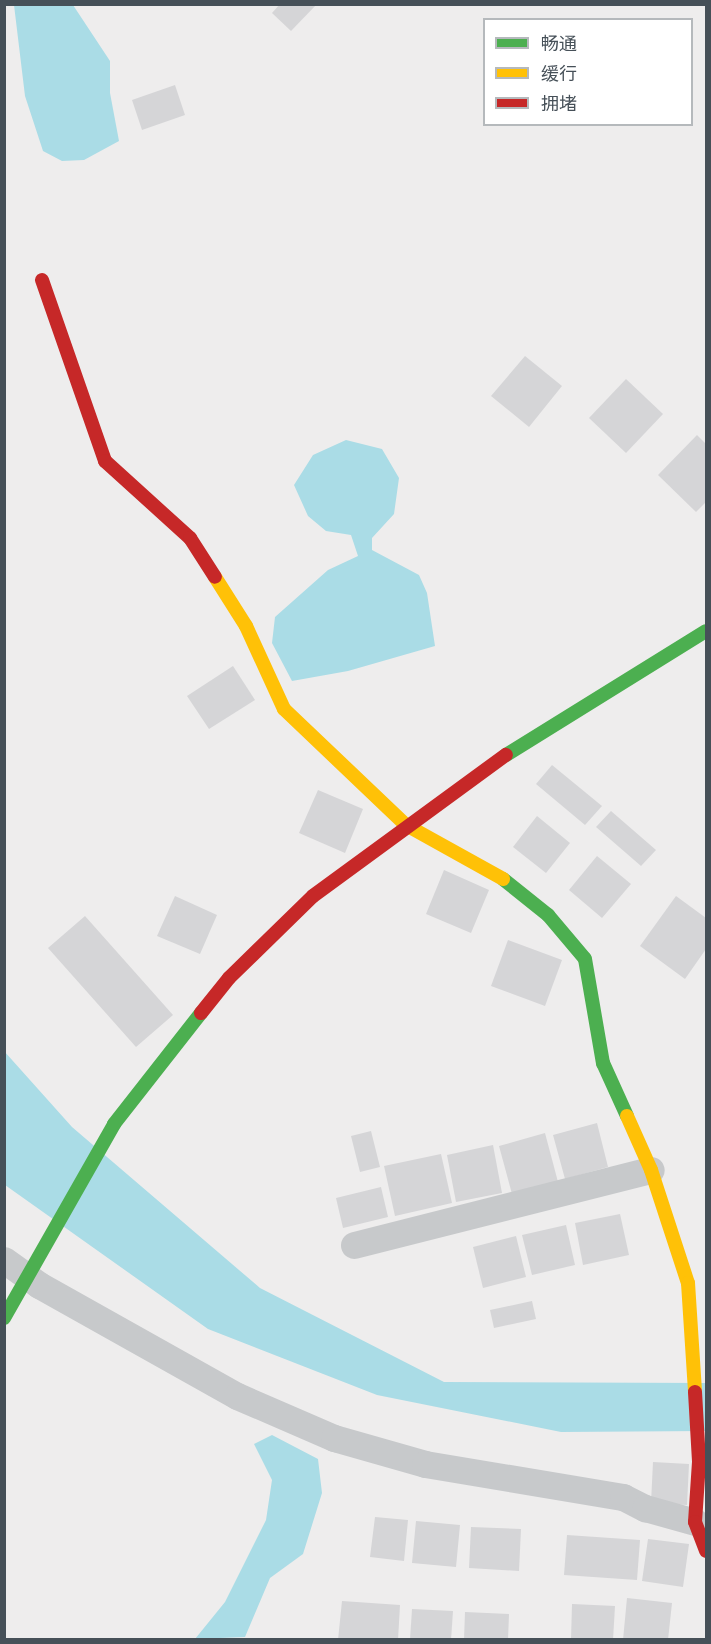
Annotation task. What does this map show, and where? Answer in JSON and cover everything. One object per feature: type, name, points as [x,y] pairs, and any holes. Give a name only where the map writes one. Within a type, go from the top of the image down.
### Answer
[{"type":"street","points":[[42,280],[105,462],[190,538],[246,626],[284,709],[406,825],[490,867],[548,915],[577,946],[585,959],[603,1063],[651,1170],[688,1283],[695,1358],[699,1462],[694,1522],[706,1551]]},
{"type":"street","points":[[4,1318],[114,1124],[229,978],[314,896],[406,825],[501,758],[706,631]]},
{"type":"street","points":[[354,1245],[651,1170]]},
{"type":"street","points":[[4,1260],[39,1285],[237,1396],[334,1438],[425,1464],[623,1497],[645,1508],[694,1522]]},
{"type":"water","points":[[14,5],[73,5],[110,61],[110,93],[119,141],[84,160],[62,161],[43,151],[25,96]]},
{"type":"water","points":[[346,440],[382,449],[399,478],[394,514],[372,538],[372,550],[419,575],[427,593],[435,646],[348,671],[292,681],[272,643],[275,617],[328,570],[358,556],[351,535],[326,531],[308,516],[294,485],[313,455]]},
{"type":"water","points":[[4,1051],[72,1127],[260,1288],[444,1382],[706,1383],[706,1431],[561,1432],[377,1395],[208,1329],[5,1185]]},
{"type":"water","points":[[272,1435],[318,1459],[322,1493],[303,1554],[270,1578],[245,1637],[195,1639],[225,1602],[266,1520],[272,1480],[254,1444]]},
{"type":"building","points":[[280,4],[317,4],[291,31],[272,13]]},
{"type":"building","points":[[175,85],[185,115],[142,130],[132,100]]},
{"type":"building","points":[[525,356],[562,386],[529,427],[491,396]]},
{"type":"building","points":[[626,379],[663,414],[626,453],[589,418]]},
{"type":"building","points":[[697,435],[706,444],[706,502],[696,512],[658,475]]},
{"type":"building","points":[[233,666],[255,700],[209,729],[187,696]]},
{"type":"building","points":[[552,765],[602,806],[585,825],[536,784]]},
{"type":"building","points":[[318,790],[363,809],[345,853],[299,833]]},
{"type":"building","points":[[611,811],[656,850],[641,866],[596,827]]},
{"type":"building","points":[[537,816],[570,843],[546,873],[513,847]]},
{"type":"building","points":[[597,856],[631,884],[602,918],[569,890]]},
{"type":"building","points":[[444,870],[489,890],[471,933],[426,914]]},
{"type":"building","points":[[175,896],[217,915],[200,954],[157,936]]},
{"type":"building","points":[[676,896],[706,918],[706,949],[685,979],[640,946]]},
{"type":"building","points":[[85,916],[173,1015],[136,1047],[48,948]]},
{"type":"building","points":[[508,940],[562,960],[545,1006],[491,986]]},
{"type":"building","points":[[597,1123],[608,1167],[565,1179],[553,1135]]},
{"type":"building","points":[[371,1131],[380,1167],[360,1172],[351,1136]]},
{"type":"building","points":[[545,1133],[558,1182],[512,1194],[499,1146]]},
{"type":"building","points":[[493,1145],[502,1193],[456,1202],[447,1155]]},
{"type":"building","points":[[441,1154],[452,1203],[395,1216],[384,1166]]},
{"type":"building","points":[[381,1187],[388,1217],[343,1228],[336,1198]]},
{"type":"building","points":[[620,1214],[629,1255],[583,1265],[575,1223]]},
{"type":"building","points":[[566,1225],[575,1265],[532,1275],[522,1235]]},
{"type":"building","points":[[516,1236],[526,1277],[483,1288],[473,1247]]},
{"type":"building","points":[[532,1301],[536,1319],[494,1328],[490,1310]]},
{"type":"building","points":[[653,1462],[689,1464],[687,1505],[651,1503]]},
{"type":"building","points":[[375,1517],[408,1520],[404,1561],[370,1557]]},
{"type":"building","points":[[416,1521],[460,1525],[456,1567],[412,1563]]},
{"type":"building","points":[[471,1527],[521,1529],[519,1571],[469,1568]]},
{"type":"building","points":[[567,1535],[640,1540],[637,1580],[564,1575]]},
{"type":"building","points":[[648,1539],[689,1544],[683,1587],[642,1581]]},
{"type":"building","points":[[627,1598],[672,1603],[668,1640],[623,1640]]},
{"type":"building","points":[[342,1601],[400,1605],[398,1640],[338,1640]]},
{"type":"building","points":[[572,1604],[615,1606],[613,1640],[571,1640]]},
{"type":"building","points":[[412,1609],[453,1611],[451,1640],[410,1640]]},
{"type":"building","points":[[465,1612],[509,1614],[508,1640],[464,1640]]},
{"type":"traffic: fast","points":[[506,755],[706,631]]},
{"type":"traffic: fast","points":[[503,879],[548,915],[585,959],[603,1063],[627,1116]]},
{"type":"traffic: fast","points":[[4,1318],[114,1124],[201,1013]]},
{"type":"traffic: slow","points":[[215,577],[246,626],[284,709],[406,825],[503,879]]},
{"type":"traffic: slow","points":[[627,1116],[651,1170],[688,1283],[695,1392]]},
{"type":"traffic: jam","points":[[42,280],[105,461],[190,538],[215,577]]},
{"type":"traffic: jam","points":[[201,1013],[229,978],[313,896],[506,755]]},
{"type":"traffic: jam","points":[[695,1392],[699,1462],[695,1522],[706,1551]]}]
